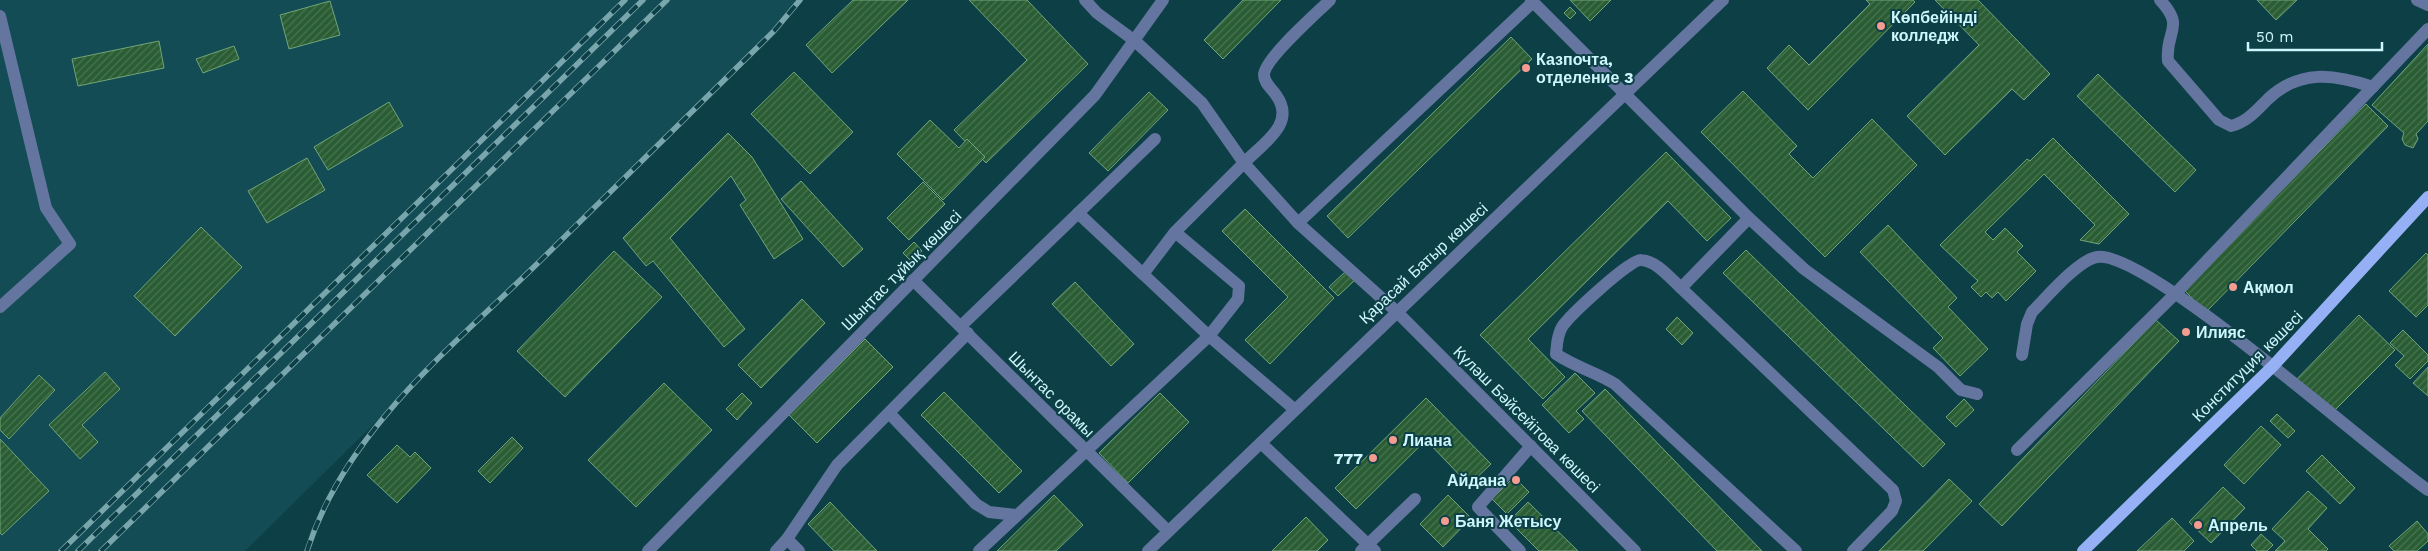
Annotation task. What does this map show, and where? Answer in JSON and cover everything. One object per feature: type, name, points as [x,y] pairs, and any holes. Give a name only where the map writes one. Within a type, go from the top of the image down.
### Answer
[{"type":"main road","name":"Конституция көшесі","points":[[2083,551],[2273,366],[2428,197]]},
{"type":"street","name":"Күләш Бәйсейітова көшесі","points":[[1085,0],[1097,13],[1135,41],[1202,103],[1244,163],[1298,223],[1396,311],[1635,551]]},
{"type":"street","name":"Шыңтас тұйық көшесі","points":[[648,551],[1096,95],[1163,0]]},
{"type":"street","points":[[1143,274],[1175,232],[1278,129],[1284,119],[1284,109],[1264,76],[1267,67],[1275,55],[1330,0]]},
{"type":"street","name":"Қарасай Батыр көшесі","points":[[1148,551],[1722,0]]},
{"type":"street","points":[[2160,0],[2172,14],[2173,30],[2167,49],[2168,61],[2219,120],[2231,126],[2244,122],[2281,87],[2309,78],[2326,76],[2345,78],[2373,87]]},
{"type":"street","points":[[2416,0],[2428,5]]},
{"type":"street","points":[[1298,223],[1532,1],[1749,218],[1804,269],[1938,367],[1961,390],[1977,394]]},
{"type":"street","points":[[0,16],[46,208],[70,244],[0,307]]},
{"type":"street","points":[[2017,450],[2175,294],[2428,29]]},
{"type":"street","points":[[776,551],[787,539],[837,465],[890,414],[964,330],[1078,212],[1155,139]]},
{"type":"street","points":[[1078,212],[1209,336],[1294,409]]},
{"type":"street","points":[[1681,288],[1749,218]]},
{"type":"street","points":[[979,551],[1209,336],[1238,300],[1239,286],[1175,232]]},
{"type":"street","points":[[2022,355],[2027,324],[2032,312],[2085,261],[2098,256],[2118,260],[2161,282],[2273,366],[2348,428],[2392,460],[2407,475],[2428,490]]},
{"type":"street","points":[[1796,551],[1616,384],[1602,375],[1576,367],[1556,354],[1557,340],[1562,327],[1615,275],[1635,260],[1656,264],[1894,490],[1896,502],[1892,511],[1853,551]]},
{"type":"street","name":"Шынтас орамы","points":[[913,280],[1168,531]]},
{"type":"street","points":[[890,414],[976,504],[989,512],[1016,515]]},
{"type":"street","points":[[1261,442],[1368,549],[1415,499]]},
{"type":"street","points":[[1520,551],[1478,507],[1531,446]]},
{"type":"street","points":[[787,539],[798,551]]},
{"type":"shaded area","points":[[0,0],[804,0],[245,551],[0,551]]},
{"type":"building","points":[[853,0],[908,0],[832,73],[806,45]]},
{"type":"building","points":[[969,0],[1027,0],[1088,64],[986,163],[954,130],[1027,60]]},
{"type":"building","points":[[1243,0],[1281,0],[1223,59],[1204,40]]},
{"type":"building","points":[[1570,0],[1611,0],[1590,21]]},
{"type":"building","points":[[1866,0],[1913,0],[1915,2],[1808,110],[1767,68],[1789,45],[1809,65],[1870,4]]},
{"type":"building","points":[[1935,0],[1978,0],[2050,74],[2024,100],[2012,89],[1945,155],[1907,116],[1979,45]]},
{"type":"building","points":[[2257,0],[2297,0],[2276,20]]},
{"type":"building","points":[[330,1],[340,35],[289,49],[280,15]]},
{"type":"building","points":[[1570,7],[1576,13],[1570,19],[1564,13]]},
{"type":"building","points":[[1511,37],[1532,59],[1348,238],[1327,216]]},
{"type":"building","points":[[159,41],[164,68],[78,86],[72,59]]},
{"type":"building","points":[[2428,44],[2428,121],[2416,134],[2418,139],[2413,148],[2405,145],[2402,139],[2404,133],[2372,105]]},
{"type":"building","points":[[234,46],[239,59],[203,73],[196,59]]},
{"type":"building","points":[[794,72],[853,132],[810,174],[751,114]]},
{"type":"building","points":[[2098,74],[2196,170],[2175,192],[2077,96]]},
{"type":"building","points":[[1743,91],[1797,146],[1789,154],[1813,178],[1872,119],[1917,165],[1825,257],[1701,132]]},
{"type":"building","points":[[1149,92],[1168,110],[1108,171],[1089,153]]},
{"type":"building","points":[[389,102],[403,126],[328,170],[314,147]]},
{"type":"building","points":[[2366,104],[2388,126],[2206,312],[2184,290]]},
{"type":"building","points":[[930,120],[959,148],[967,139],[985,157],[943,200],[897,154]]},
{"type":"building","points":[[728,133],[752,157],[803,239],[774,259],[740,205],[746,200],[731,176],[670,238],[745,329],[724,347],[653,261],[646,266],[623,238]]},
{"type":"building","points":[[2053,138],[2129,214],[2099,244],[2080,240],[2095,225],[2044,174],[1985,232],[1993,240],[2005,228],[2023,246],[2017,252],[2036,271],[2006,301],[1998,292],[1992,298],[1986,292],[1981,297],[1971,287],[1978,281],[1940,245],[2027,159],[2030,161]]},
{"type":"building","points":[[1666,152],[1731,218],[1707,241],[1668,201],[1528,339],[1565,377],[1543,399],[1480,335]]},
{"type":"building","points":[[307,158],[325,190],[267,223],[248,191]]},
{"type":"building","points":[[801,181],[863,249],[843,267],[781,199]]},
{"type":"building","points":[[923,182],[945,204],[909,240],[887,218]]},
{"type":"building","points":[[1245,209],[1334,298],[1270,364],[1245,340],[1288,297],[1222,231]]},
{"type":"building","points":[[1888,225],[1957,298],[1948,307],[1988,349],[1960,376],[1933,348],[1943,338],[1860,252]]},
{"type":"building","points":[[201,227],[242,267],[175,336],[134,296]]},
{"type":"building","points":[[914,242],[922,251],[912,262],[903,253]]},
{"type":"building","points":[[1746,250],[1945,444],[1923,467],[1723,273]]},
{"type":"building","points":[[614,251],[662,297],[565,397],[517,351]]},
{"type":"building","points":[[2426,253],[2428,255],[2428,305],[2416,317],[2389,291]]},
{"type":"building","points":[[1346,271],[1355,280],[1338,296],[1329,287]]},
{"type":"building","points":[[1075,282],[1134,344],[1111,366],[1052,304]]},
{"type":"building","points":[[802,299],[825,323],[761,388],[738,365]]},
{"type":"building","points":[[2359,315],[2395,350],[2328,417],[2293,383]]},
{"type":"building","points":[[1677,317],[1693,333],[1682,345],[1666,329]]},
{"type":"building","points":[[2156,320],[2179,341],[2002,526],[1979,504]]},
{"type":"building","points":[[2403,330],[2428,355],[2428,361],[2410,379],[2395,365],[2404,356],[2390,343]]},
{"type":"building","points":[[865,339],[893,367],[817,443],[789,415]]},
{"type":"building","points":[[2428,367],[2428,396],[2413,383]]},
{"type":"building","points":[[105,372],[120,389],[82,425],[98,442],[80,459],[49,425]]},
{"type":"building","points":[[1575,373],[1595,393],[1576,411],[1584,419],[1569,433],[1542,405]]},
{"type":"building","points":[[39,375],[55,390],[9,439],[0,430],[0,418]]},
{"type":"building","points":[[664,383],[712,430],[636,507],[588,460]]},
{"type":"building","points":[[1605,389],[1762,551],[1717,551],[1582,411]]},
{"type":"building","points":[[944,392],[1022,471],[999,493],[921,415]]},
{"type":"building","points":[[742,393],[752,403],[737,420],[726,409]]},
{"type":"building","points":[[1160,393],[1189,422],[1128,483],[1099,453]]},
{"type":"building","points":[[1426,398],[1491,464],[1469,485],[1426,440],[1356,509],[1335,488]]},
{"type":"building","points":[[1964,399],[1974,410],[1956,427],[1946,417]]},
{"type":"building","points":[[2277,414],[2295,431],[2288,438],[2270,421]]},
{"type":"building","points":[[2261,426],[2281,445],[2244,484],[2224,465]]},
{"type":"building","points":[[512,437],[523,448],[490,483],[478,471]]},
{"type":"building","points":[[0,439],[49,491],[2,535],[0,533]]},
{"type":"building","points":[[397,445],[410,457],[415,452],[431,468],[397,503],[367,475]]},
{"type":"building","points":[[2322,455],[2355,488],[2340,504],[2306,471]]},
{"type":"building","points":[[1514,477],[1529,492],[1507,514],[1492,499]]},
{"type":"building","points":[[1949,479],[1972,501],[1923,551],[1879,551]]},
{"type":"building","points":[[2223,487],[2245,508],[2211,543],[2189,522]]},
{"type":"building","points":[[2308,491],[2327,508],[2308,529],[2328,549],[2326,551],[2275,551],[2285,541],[2272,529]]},
{"type":"building","points":[[1054,495],[1083,525],[1056,551],[997,551]]},
{"type":"building","name":"Баня Жетысу","points":[[1448,495],[1471,518],[1443,547],[1420,524]]},
{"type":"building","points":[[830,502],[877,551],[834,551],[808,524]]},
{"type":"building","points":[[1528,502],[1578,551],[1539,551],[1509,521]]},
{"type":"building","points":[[1306,517],[1328,540],[1317,551],[1272,551]]},
{"type":"building","points":[[2172,518],[2194,541],[2184,551],[2137,551]]},
{"type":"building","points":[[2417,521],[2428,534],[2428,541],[2417,551],[2394,551],[2389,546]]},
{"type":"building","points":[[2261,534],[2273,545],[2267,551],[2257,551],[2251,545]]},
{"type":"railway","points":[[61,551],[625,0]]},
{"type":"railway","points":[[78,551],[643,0]]},
{"type":"railway","points":[[101,551],[667,0]]},
{"type":"railway","points":[[307,551],[324,508],[347,467],[374,429],[405,393],[437,359],[539,262],[774,31],[800,0]]},
{"type":"place","name":"Көпбейінді колледж","points":[[1881,26]]},
{"type":"place","name":"Казпочта, отделение 3","points":[[1526,68]]},
{"type":"place","name":"Ақмол","points":[[2233,287]]},
{"type":"place","name":"Илияс","points":[[2186,332]]},
{"type":"place","name":"Лиана","points":[[1393,440]]},
{"type":"place","name":"777","points":[[1373,458]]},
{"type":"place","name":"Айдана","points":[[1516,480]]},
{"type":"place","name":"Баня Жетысу","points":[[1445,521]]},
{"type":"place","name":"Апрель","points":[[2198,525]]}]
